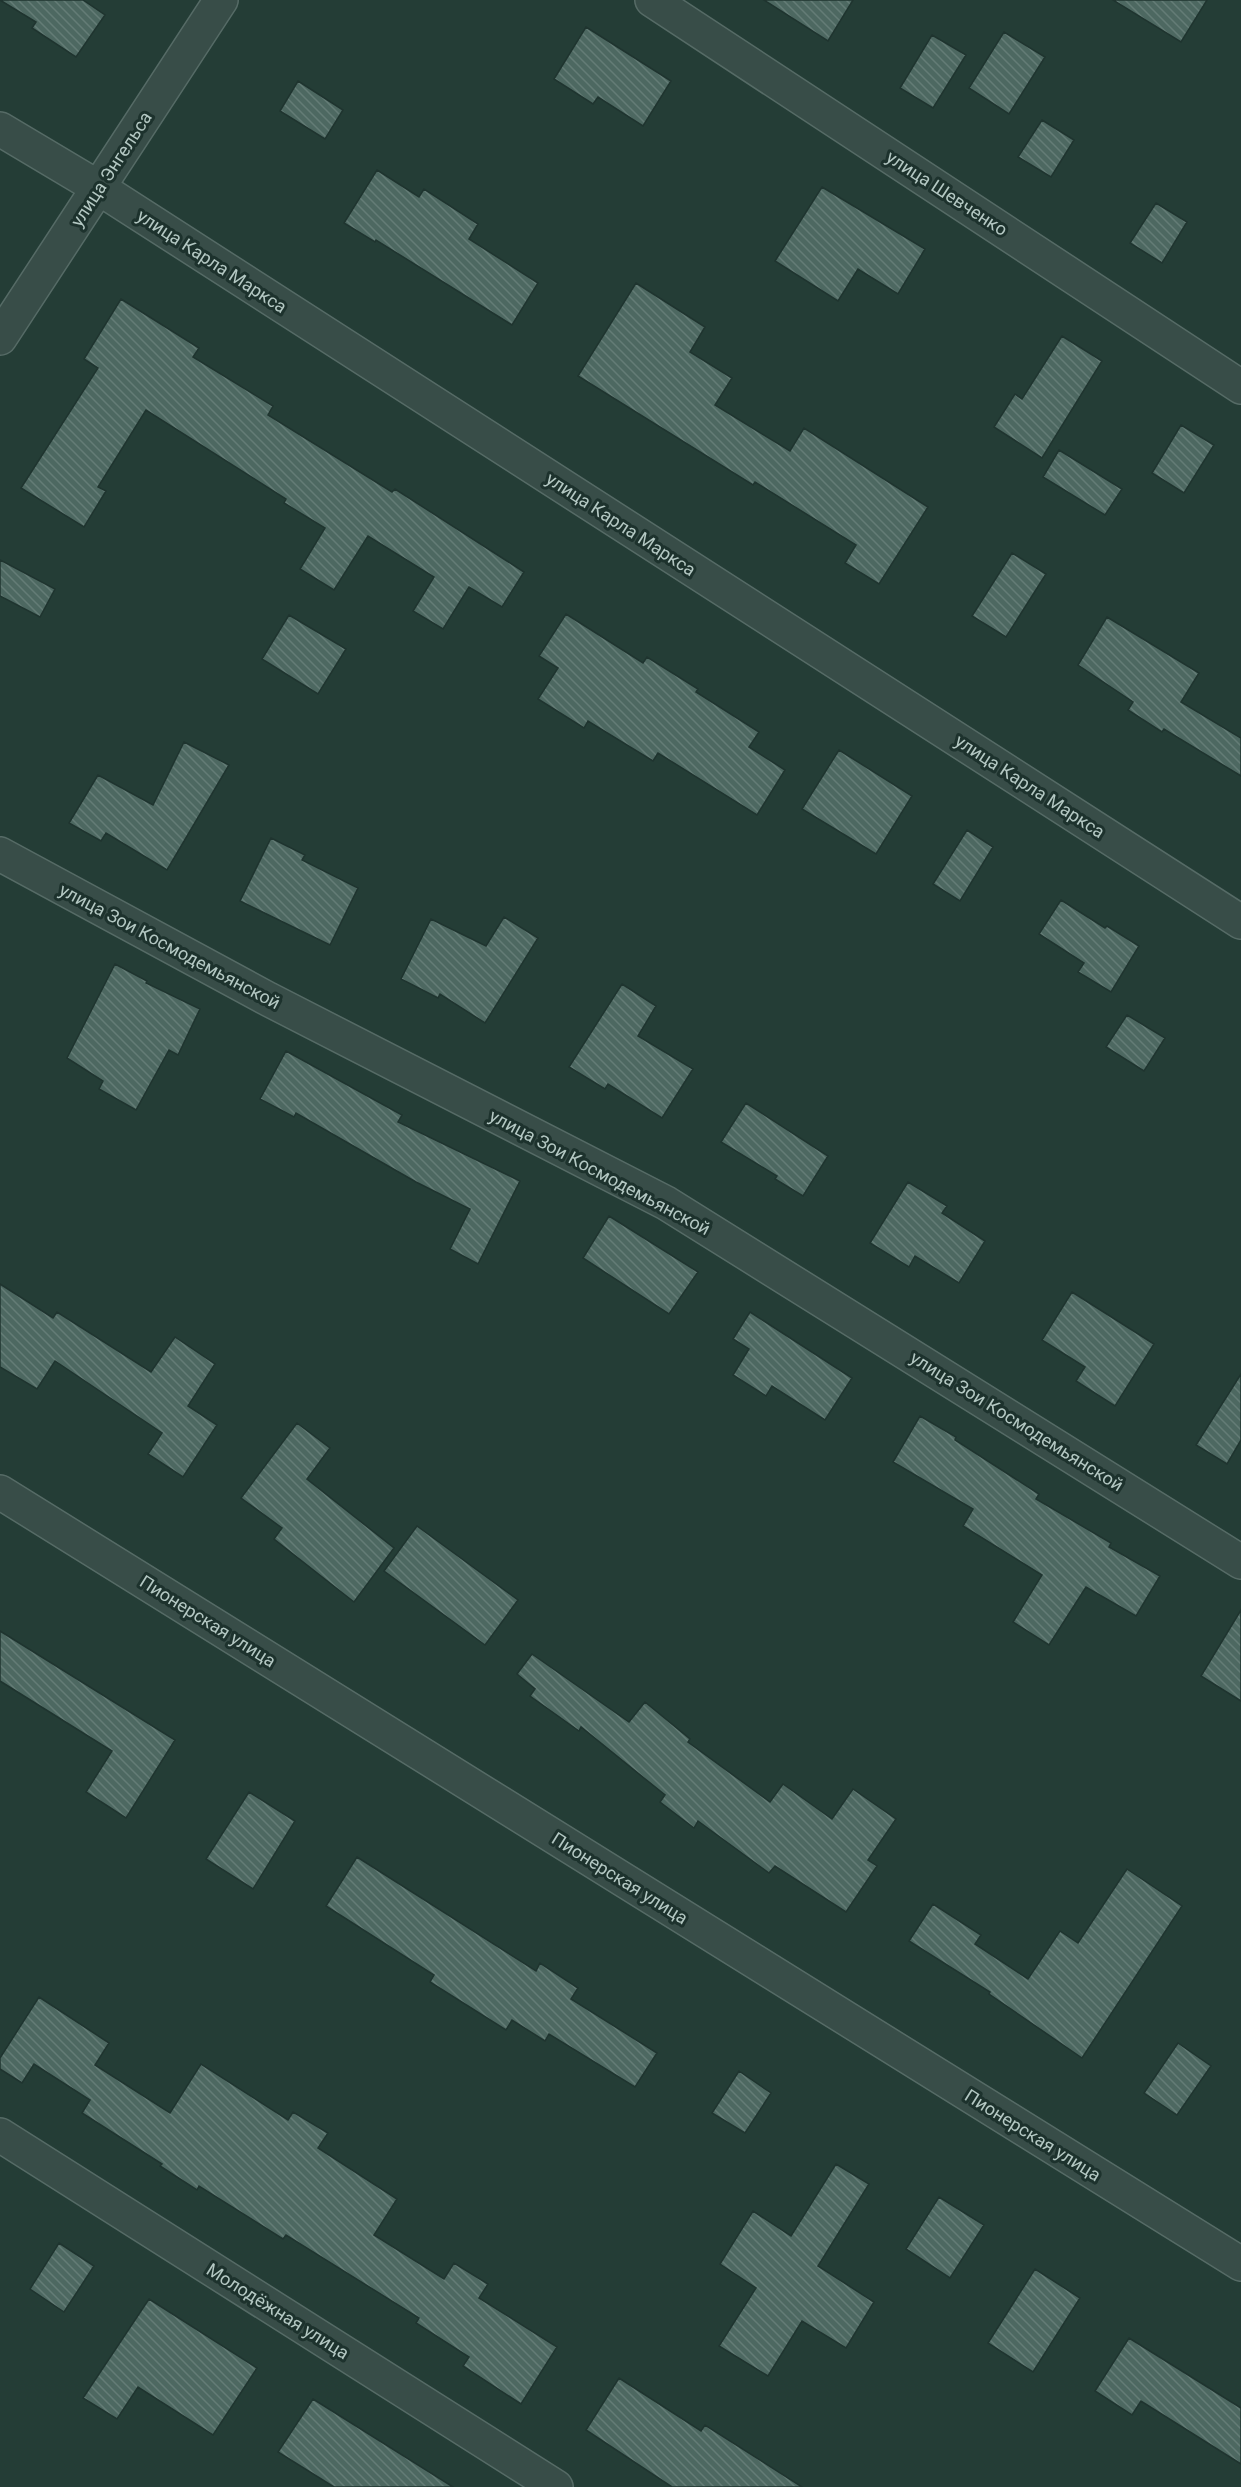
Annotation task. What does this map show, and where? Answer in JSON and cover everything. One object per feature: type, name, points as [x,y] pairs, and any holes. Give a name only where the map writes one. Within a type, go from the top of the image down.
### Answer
[{"type":"street","name":"улица Энгельса","points":[[0,338],[221,0]]},
{"type":"street","name":"улица Шевченко","points":[[652,0],[1241,387]]},
{"type":"street","name":"улица Карла Маркса","points":[[0,129],[99,188],[1241,922]]},
{"type":"street","name":"улица Зои Космодемьянской","points":[[0,854],[268,999],[666,1203],[1241,1562]]},
{"type":"street","name":"Пионерская улица","points":[[0,1492],[1241,2264]]},
{"type":"street","name":"Молодёжная улица","points":[[0,2135],[556,2487]]},
{"type":"building","points":[[0,0],[83,0],[105,15],[76,57],[32,28],[36,22]]},
{"type":"building","points":[[764,0],[853,0],[828,41]]},
{"type":"building","points":[[1113,0],[1207,0],[1181,42]]},
{"type":"building","points":[[586,27],[671,81],[643,126],[598,97],[593,104],[554,79]]},
{"type":"building","points":[[1004,32],[1045,57],[1009,114],[969,88]]},
{"type":"building","points":[[932,35],[966,55],[933,108],[900,88]]},
{"type":"building","points":[[298,81],[343,110],[325,139],[280,111]]},
{"type":"building","points":[[1042,120],[1074,140],[1051,177],[1018,157]]},
{"type":"building","points":[[377,170],[419,197],[424,189],[478,224],[469,239],[538,283],[512,325],[376,240],[375,242],[344,223]]},
{"type":"building","points":[[822,187],[925,249],[898,294],[858,269],[838,301],[775,261]]},
{"type":"building","points":[[1156,203],[1187,222],[1162,263],[1130,243]]},
{"type":"building","points":[[636,283],[705,327],[690,352],[732,378],[715,405],[790,451],[804,428],[928,507],[879,584],[845,563],[856,545],[755,482],[753,485],[578,376]]},
{"type":"building","points":[[121,299],[199,348],[193,357],[273,406],[268,415],[392,492],[395,489],[524,572],[502,607],[469,587],[443,629],[413,611],[434,577],[368,536],[334,590],[300,569],[325,528],[284,503],[286,499],[146,410],[98,487],[106,491],[84,527],[21,488],[98,368],[84,359]]},
{"type":"building","points":[[1062,336],[1102,361],[1042,458],[994,427],[1015,394],[1022,399]]},
{"type":"building","points":[[1181,425],[1214,445],[1184,493],[1152,473]]},
{"type":"building","points":[[1059,450],[1122,489],[1105,515],[1043,477]]},
{"type":"building","points":[[1012,553],[1046,574],[1006,637],[972,616]]},
{"type":"building","points":[[0,560],[55,589],[40,617],[0,596]]},
{"type":"building","points":[[566,614],[643,663],[647,657],[698,689],[696,692],[759,732],[749,747],[785,770],[757,815],[658,753],[653,761],[588,721],[584,728],[538,699],[558,668],[539,656]]},
{"type":"building","points":[[289,615],[346,649],[318,694],[262,659]]},
{"type":"building","points":[[1107,617],[1199,673],[1181,702],[1241,738],[1241,776],[1164,729],[1162,732],[1128,710],[1133,702],[1078,665]]},
{"type":"building","points":[[184,742],[229,765],[167,870],[106,833],[101,841],[69,823],[98,775],[153,805]]},
{"type":"building","points":[[839,750],[912,796],[876,854],[802,809]]},
{"type":"building","points":[[967,830],[993,847],[960,901],[933,884]]},
{"type":"building","points":[[271,838],[305,855],[302,860],[358,888],[330,945],[240,901]]},
{"type":"building","points":[[1061,900],[1139,946],[1111,992],[1078,972],[1084,963],[1039,934]]},
{"type":"building","points":[[504,917],[538,938],[485,1023],[440,994],[438,998],[401,979],[431,919],[486,946]]},
{"type":"building","points":[[115,964],[147,981],[146,983],[200,1009],[178,1055],[169,1050],[136,1110],[99,1089],[103,1081],[67,1058]]},
{"type":"building","points":[[622,984],[656,1006],[638,1036],[693,1069],[662,1118],[608,1084],[605,1089],[569,1067]]},
{"type":"building","points":[[1127,1015],[1165,1038],[1144,1071],[1106,1047]]},
{"type":"building","points":[[286,1051],[402,1115],[398,1122],[520,1181],[478,1264],[450,1249],[470,1209],[416,1182],[296,1113],[294,1117],[260,1099]]},
{"type":"building","points":[[746,1103],[828,1156],[803,1196],[775,1179],[777,1176],[721,1142]]},
{"type":"building","points":[[908,1182],[947,1206],[942,1213],[985,1241],[959,1283],[915,1256],[909,1267],[870,1243]]},
{"type":"building","points":[[609,1216],[698,1272],[669,1314],[583,1258]]},
{"type":"building","points":[[0,1284],[53,1318],[57,1312],[151,1372],[175,1337],[215,1364],[188,1406],[217,1425],[183,1477],[148,1454],[162,1433],[55,1361],[37,1389],[0,1367]]},
{"type":"building","points":[[1072,1292],[1154,1344],[1115,1406],[1076,1381],[1085,1367],[1042,1340]]},
{"type":"building","points":[[750,1312],[852,1378],[825,1420],[772,1386],[766,1396],[733,1375],[749,1349],[733,1339]]},
{"type":"building","points":[[1241,1374],[1241,1440],[1227,1464],[1196,1445]]},
{"type":"building","points":[[920,1416],[956,1437],[955,1440],[1039,1494],[1036,1499],[1111,1543],[1109,1547],[1160,1576],[1136,1616],[1086,1587],[1049,1645],[1013,1622],[1042,1575],[963,1526],[973,1509],[893,1462]]},
{"type":"building","points":[[297,1423],[330,1448],[307,1479],[394,1548],[354,1602],[274,1539],[282,1528],[241,1498]]},
{"type":"building","points":[[417,1526],[518,1600],[485,1645],[384,1571]]},
{"type":"building","points":[[1241,1610],[1241,1701],[1201,1676]]},
{"type":"building","points":[[0,1631],[175,1740],[126,1818],[86,1792],[112,1751],[0,1681]]},
{"type":"building","points":[[532,1654],[629,1722],[645,1702],[690,1739],[688,1742],[770,1802],[783,1784],[832,1819],[853,1789],[896,1819],[868,1860],[877,1866],[846,1912],[775,1866],[769,1873],[698,1821],[694,1828],[660,1802],[665,1795],[581,1727],[579,1731],[530,1696],[535,1689],[517,1674]]},
{"type":"building","points":[[249,1792],[295,1821],[253,1889],[206,1859]]},
{"type":"building","points":[[357,1857],[536,1971],[540,1963],[578,1988],[571,1999],[657,2053],[635,2087],[549,2034],[545,2041],[512,2020],[506,2030],[430,1982],[434,1975],[326,1906]]},
{"type":"building","points":[[1127,1869],[1182,1906],[1082,2058],[989,1994],[990,1992],[909,1941],[933,1904],[981,1935],[975,1944],[1028,1979],[1060,1931],[1078,1943]]},
{"type":"building","points":[[39,1997],[109,2043],[95,2065],[170,2113],[201,2064],[288,2120],[293,2112],[328,2133],[318,2148],[397,2199],[374,2235],[444,2279],[454,2263],[488,2284],[479,2298],[557,2347],[521,2404],[463,2366],[469,2357],[416,2323],[419,2318],[286,2235],[283,2239],[199,2186],[197,2190],[160,2166],[162,2164],[82,2113],[90,2100],[34,2064],[22,2083],[0,2069],[0,2058]]},
{"type":"building","points":[[1178,2043],[1211,2066],[1177,2115],[1144,2093]]},
{"type":"building","points":[[739,2071],[771,2093],[745,2133],[712,2113]]},
{"type":"building","points":[[836,2164],[869,2184],[818,2266],[874,2302],[846,2348],[802,2321],[768,2376],[719,2346],[756,2288],[720,2264],[753,2211],[791,2236]]},
{"type":"building","points":[[939,2197],[984,2225],[950,2278],[906,2249]]},
{"type":"building","points":[[59,2243],[94,2266],[64,2312],[30,2289]]},
{"type":"building","points":[[1035,2269],[1080,2298],[1033,2372],[988,2343]]},
{"type":"building","points":[[149,2299],[257,2368],[213,2435],[138,2387],[117,2419],[83,2398]]},
{"type":"building","points":[[1129,2338],[1241,2408],[1241,2464],[1141,2401],[1132,2415],[1095,2391]]},
{"type":"building","points":[[619,2378],[701,2431],[705,2425],[802,2487],[672,2487],[586,2430]]},
{"type":"building","points":[[313,2399],[453,2487],[334,2487],[278,2452]]}]
